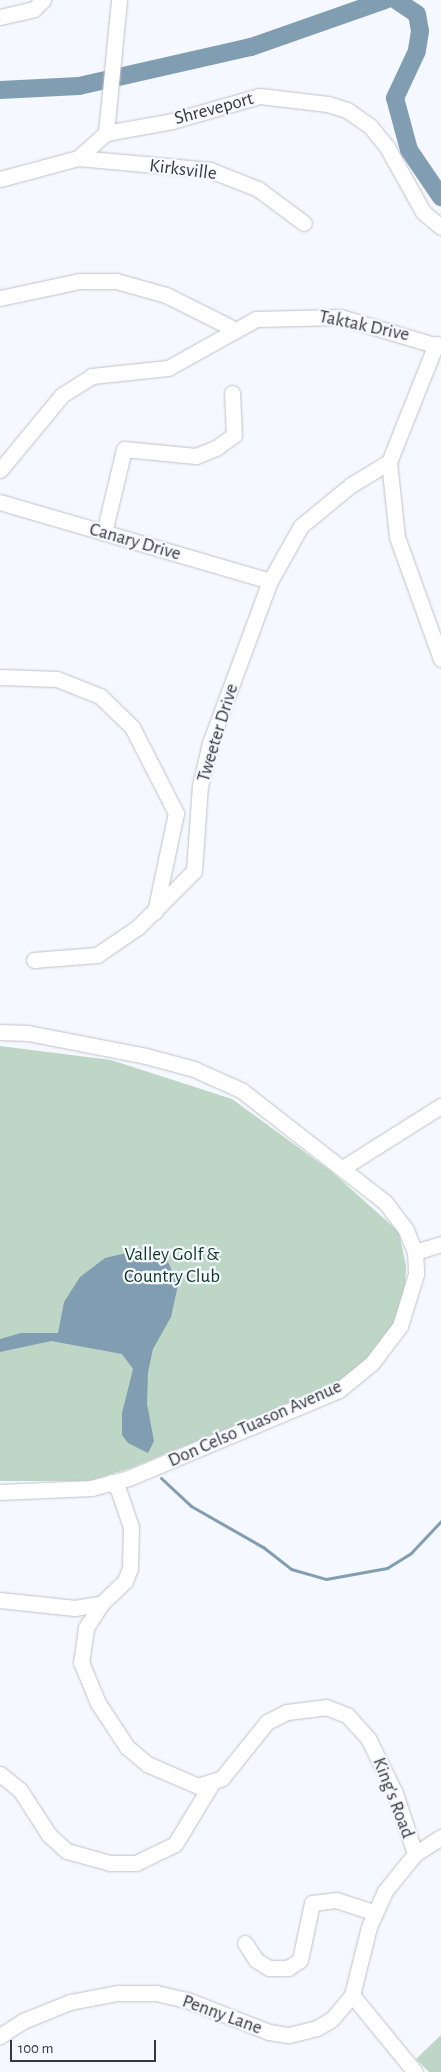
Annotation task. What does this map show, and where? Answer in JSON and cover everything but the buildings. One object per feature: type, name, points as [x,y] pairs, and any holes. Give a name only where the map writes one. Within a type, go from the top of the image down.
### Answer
[{"type":"street","points":[[0,17],[34,9],[43,0]]},
{"type":"street","points":[[0,179],[78,158],[106,133],[110,100],[111,60],[119,0]]},
{"type":"street","name":"Shreveport","points":[[106,133],[172,121],[260,96],[328,104],[347,110],[370,126],[387,147],[423,212],[441,227]]},
{"type":"street","name":"Kirksville","points":[[78,158],[210,170],[258,190],[304,224]]},
{"type":"street","points":[[0,298],[80,281],[116,281],[166,295],[234,329]]},
{"type":"street","name":"Taktak Drive","points":[[0,470],[62,395],[92,376],[168,368],[234,329],[256,319],[312,315],[386,327],[438,346]]},
{"type":"street","points":[[438,346],[389,462],[396,537],[441,659]]},
{"type":"street","points":[[104,532],[124,449],[196,456],[216,448],[234,435],[232,393]]},
{"type":"street","name":"Tweeter Drive","points":[[34,960],[97,955],[155,912],[194,871],[200,786],[210,743],[270,581],[301,526],[356,482],[389,462]]},
{"type":"street","points":[[356,482],[375,480],[391,487]]},
{"type":"street","name":"Canary Drive","points":[[0,502],[270,581]]},
{"type":"street","points":[[0,677],[57,679],[100,696],[132,727],[176,813],[155,912]]},
{"type":"street","name":"Don Celso Tuason Avenue","points":[[0,1032],[68,1040],[194,1069],[240,1090],[344,1166],[385,1202],[406,1230],[415,1252],[413,1290],[400,1326],[372,1363],[339,1390],[110,1482],[0,1492]]},
{"type":"street","points":[[344,1166],[441,1106]]},
{"type":"street","points":[[415,1252],[441,1244]]},
{"type":"street","points":[[110,1482],[118,1489],[133,1544],[125,1581],[102,1603],[86,1628],[81,1662],[110,1725],[126,1747],[147,1764],[198,1786],[212,1783]]},
{"type":"street","points":[[0,1600],[75,1608],[102,1603]]},
{"type":"street","name":"King's Road","points":[[0,1774],[20,1790],[49,1835],[67,1851],[110,1863],[136,1863],[175,1844],[212,1783],[238,1762],[267,1722],[287,1712],[326,1707],[347,1715],[368,1738],[395,1793],[415,1854]]},
{"type":"street","name":"Penny Lane","points":[[0,2036],[23,2021],[70,2002],[147,1993],[187,2000],[269,2032],[289,2035],[332,2019],[352,1995],[374,1912],[396,1874],[415,1854],[441,1837]]},
{"type":"street","points":[[245,1943],[269,1968],[288,1968],[300,1960],[312,1903],[336,1900],[374,1912]]},
{"type":"street","points":[[352,1995],[415,2072]]},
{"type":"green space","name":"Valley Golf & Country Club","points":[[0,1046],[111,1060],[232,1099],[332,1172],[399,1232],[406,1266],[405,1294],[385,1344],[337,1383],[131,1468],[89,1481],[0,1481]]},
{"type":"green space","points":[[441,2035],[441,2072],[429,2072],[416,2059]]},
{"type":"water","points":[[144,1249],[166,1257],[178,1285],[171,1317],[153,1349],[148,1372],[147,1404],[154,1441],[148,1453],[128,1443],[122,1435],[122,1413],[133,1369],[122,1354],[51,1341],[0,1352],[0,1339],[21,1333],[58,1333],[64,1302],[80,1277],[105,1258]]},
{"type":"waterway","points":[[0,90],[79,86],[251,47],[385,0]]},
{"type":"waterway","points":[[396,0],[417,14],[420,31],[417,51],[395,98],[409,150],[441,197]]},
{"type":"waterway","points":[[161,1478],[191,1506],[263,1547],[291,1569],[326,1579],[387,1568],[411,1553],[441,1521]]}]
